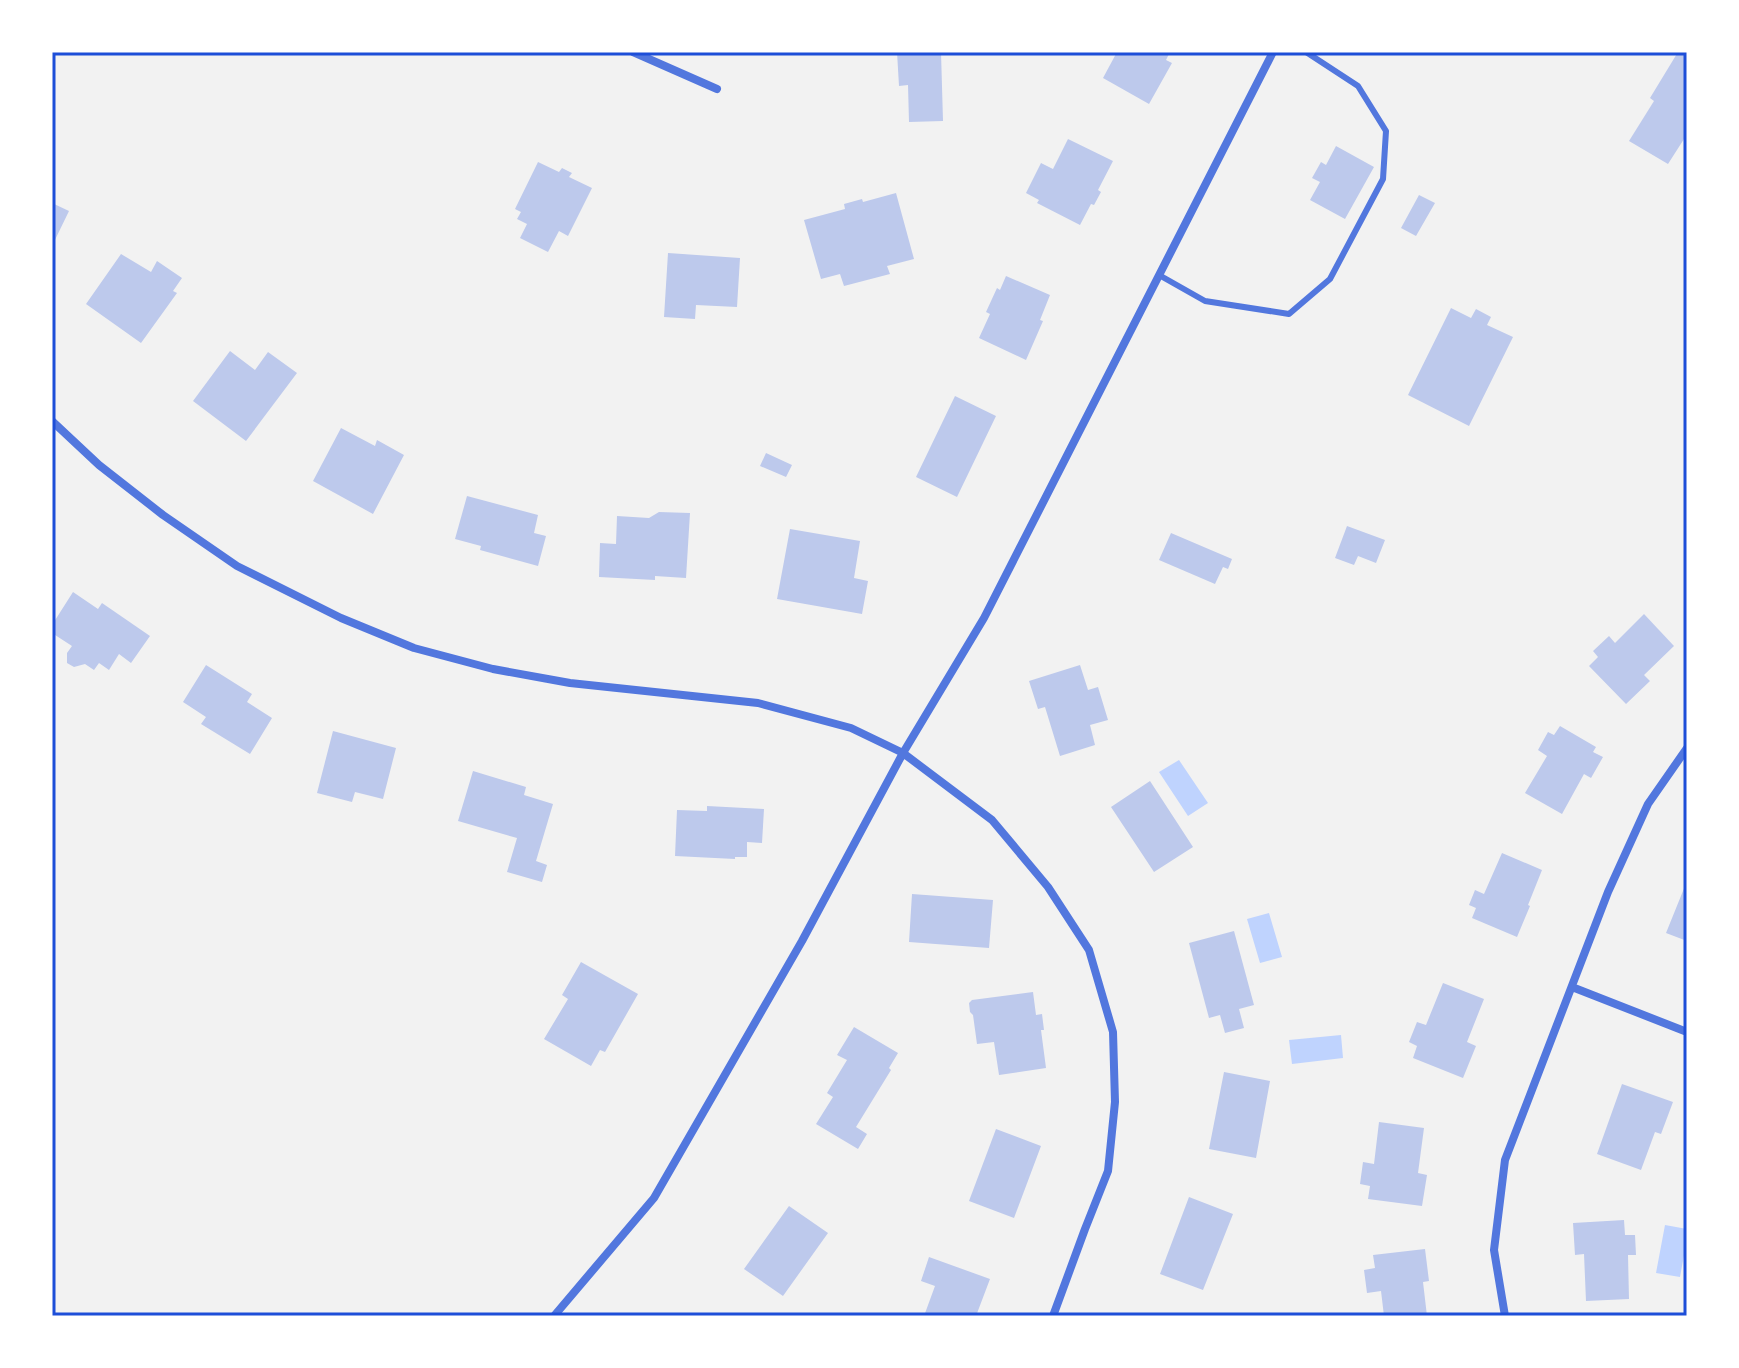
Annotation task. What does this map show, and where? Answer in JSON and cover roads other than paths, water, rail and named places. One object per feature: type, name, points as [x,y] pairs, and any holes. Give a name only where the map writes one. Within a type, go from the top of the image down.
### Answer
[{"type":"street","points":[[633,52],[717,89]]},
{"type":"street","points":[[554,1316],[654,1198],[802,941],[903,753],[984,618],[1273,52]]},
{"type":"street","points":[[52,421],[163,515],[237,566],[341,618],[414,648],[493,669],[570,683],[758,703],[851,728],[903,753],[992,820],[1048,887],[1089,950],[1113,1032],[1115,1102],[1108,1171],[1053,1316]]},
{"type":"street","points":[[1505,1316],[1494,1250],[1505,1160],[1608,892],[1648,804],[1687,748]]},
{"type":"street","points":[[1572,987],[1687,1032]]},
{"type":"lane","points":[[1159,275],[1205,301],[1289,314],[1330,279],[1383,179],[1386,131],[1358,86],[1306,52]]},
{"type":"water","points":[[1179,760],[1208,803],[1188,816],[1159,772]]},
{"type":"water","points":[[1269,913],[1282,957],[1260,963],[1247,919]]},
{"type":"water","points":[[1341,1035],[1343,1058],[1292,1064],[1289,1040]]},
{"type":"water","points":[[1665,1225],[1687,1229],[1680,1277],[1656,1273]]}]
